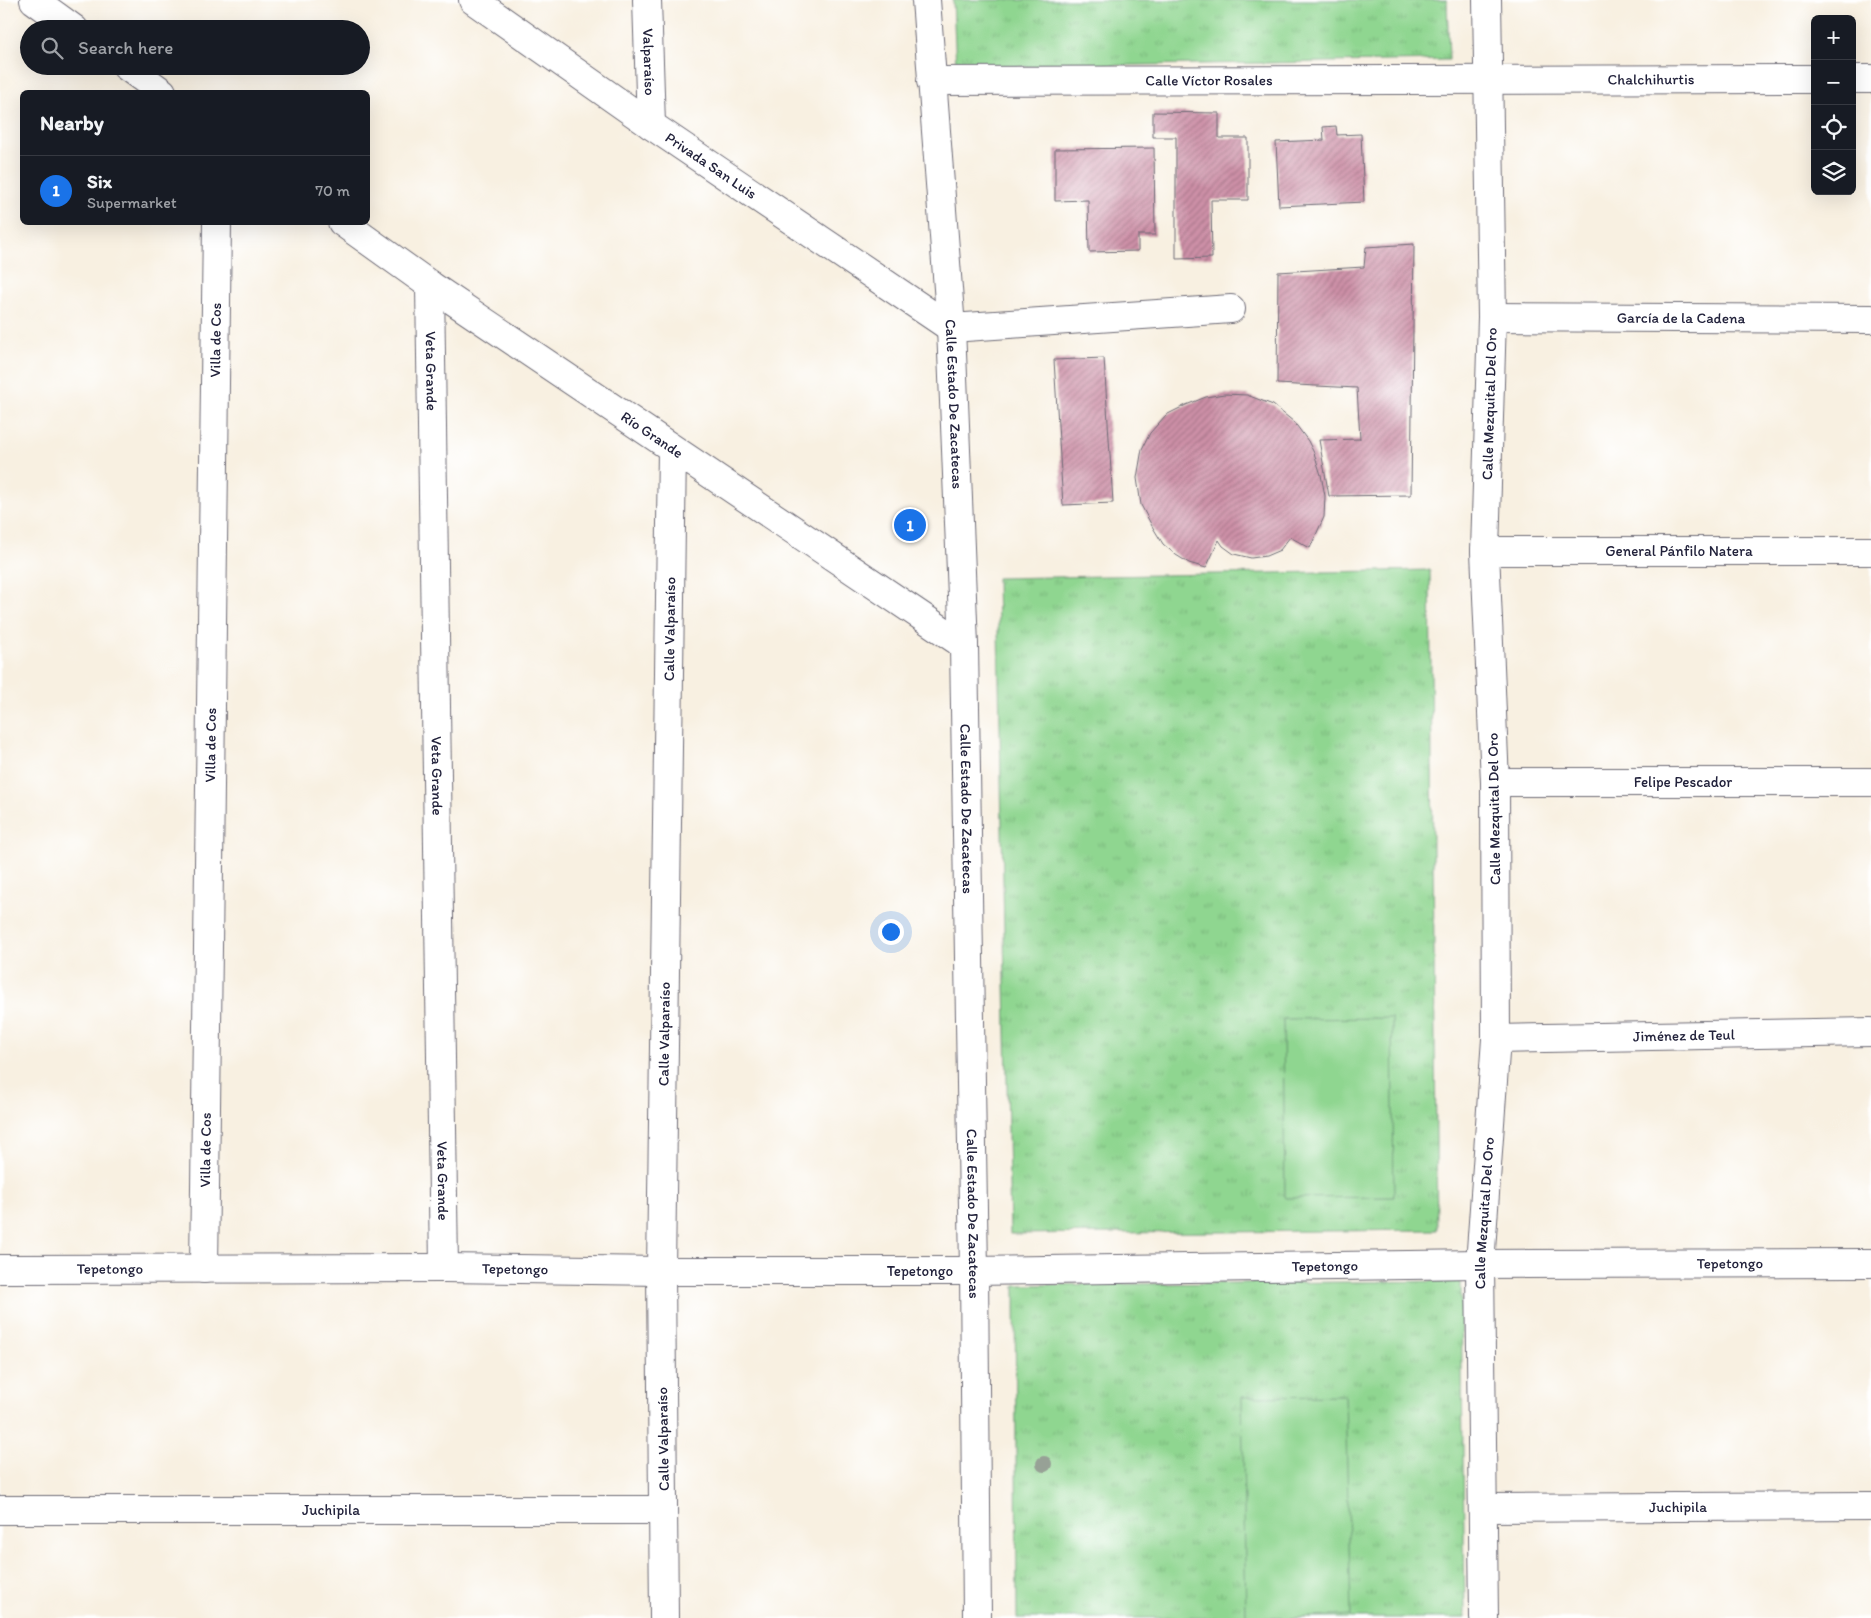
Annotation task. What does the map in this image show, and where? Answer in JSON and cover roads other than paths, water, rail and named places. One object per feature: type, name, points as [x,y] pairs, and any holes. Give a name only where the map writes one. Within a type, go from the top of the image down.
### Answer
[{"type":"street","points":[[34,0],[62,20]]},
{"type":"street","name":"Privada San Luis","points":[[473,0],[651,125],[950,328]]},
{"type":"street","name":"Valparaíso","points":[[647,0],[651,125]]},
{"type":"street","name":"Calle Estado De Zacatecas","points":[[926,0],[950,328],[964,645],[974,1271],[977,1618]]},
{"type":"street","name":"Calle Mezquital Del Oro","points":[[1484,1618],[1480,1264],[1496,1038],[1494,782],[1485,551],[1492,317],[1487,0]]},
{"type":"street","points":[[138,75],[159,90]]},
{"type":"street","name":"Calle Víctor Rosales","points":[[931,81],[1487,79]]},
{"type":"street","name":"Chalchihurtis","points":[[1487,79],[1811,79]]},
{"type":"street","points":[[1856,79],[1871,80]]},
{"type":"street","name":"Villa de Cos","points":[[204,1269],[217,225]]},
{"type":"street","name":"Río Grande","points":[[346,225],[430,285],[964,645]]},
{"type":"street","name":"Veta Grande","points":[[430,285],[444,1268]]},
{"type":"street","points":[[950,328],[1231,309]]},
{"type":"street","name":"García de la Cadena","points":[[1492,317],[1871,318]]},
{"type":"street","name":"Calle Valparaíso","points":[[664,1618],[661,1271],[672,449]]},
{"type":"street","name":"General Pánfilo Natera","points":[[1485,551],[1871,551]]},
{"type":"street","name":"Felipe Pescador","points":[[1494,782],[1871,782]]},
{"type":"street","name":"Jiménez de Teul","points":[[1496,1038],[1871,1032]]},
{"type":"street","name":"Tepetongo","points":[[0,1269],[444,1268],[661,1271],[974,1271],[1480,1264],[1871,1263]]},
{"type":"street","name":"Juchipila","points":[[1484,1508],[1871,1506]]},
{"type":"street","name":"Juchipila","points":[[0,1510],[663,1510]]},
{"type":"place","name":"Six","points":[[910,525]]}]
